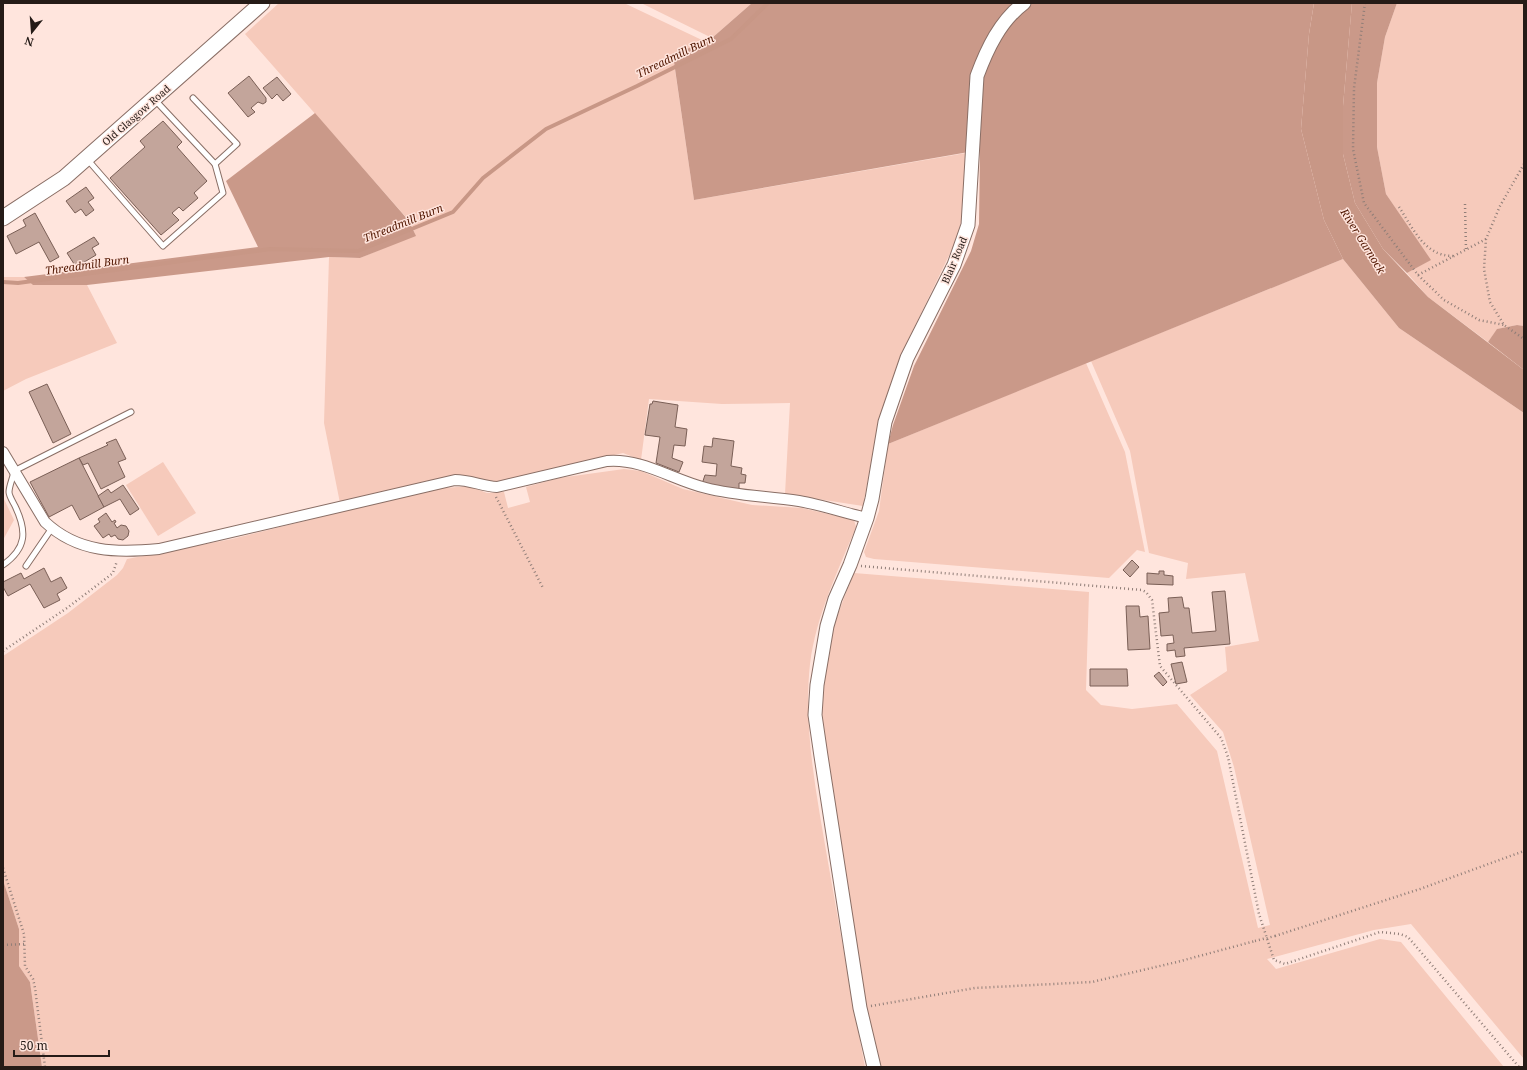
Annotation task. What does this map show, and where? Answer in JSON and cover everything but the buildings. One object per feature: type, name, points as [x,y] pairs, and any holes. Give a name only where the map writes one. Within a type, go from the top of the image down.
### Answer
[{"type":"main road","name":"Old Glasgow Road","points":[[3,218],[64,178],[262,3]]},
{"type":"street","name":"Blair Road","points":[[873,1063],[861,1012],[816,715],[820,657],[835,599],[850,565],[867,518],[872,499],[885,422],[892,401],[907,358],[954,264],[968,225],[977,76],[985,54],[997,33],[1013,11],[1024,3]]},
{"type":"street","points":[[3,452],[45,522],[71,540],[101,549],[118,552],[159,549],[455,480],[468,480],[491,487],[497,487],[607,461],[621,460],[635,462],[682,481],[730,494],[800,501],[867,518]]},
{"type":"lane","points":[[193,98],[237,144],[215,164]]},
{"type":"lane","points":[[86,158],[163,246],[223,193],[215,164],[154,99]]},
{"type":"lane","points":[[3,565],[12,558],[24,538],[24,530],[21,519],[9,493],[14,471],[131,412]]},
{"type":"lane","points":[[26,566],[52,528]]},
{"type":"path","points":[[1365,3],[1354,88],[1353,149],[1364,203],[1418,275],[1444,300],[1479,320],[1504,325]]},
{"type":"path","points":[[1524,164],[1500,206],[1486,239],[1484,268],[1490,302],[1504,325],[1524,339]]},
{"type":"path","points":[[1465,204],[1466,250]]},
{"type":"path","points":[[1399,207],[1420,239],[1430,250],[1442,256],[1453,256]]},
{"type":"path","points":[[1418,275],[1486,239]]},
{"type":"path","points":[[491,487],[543,588]]},
{"type":"path","points":[[3,651],[67,608],[113,573],[117,562],[118,552]]},
{"type":"path","points":[[850,565],[1142,590],[1146,592],[1152,600],[1160,666],[1221,738],[1228,757],[1259,914],[1274,960],[1285,964],[1380,932],[1400,934],[1408,937],[1519,1067]]},
{"type":"path","points":[[861,1012],[975,988],[1092,982],[1177,962],[1275,936],[1420,889],[1524,851]]},
{"type":"path","points":[[3,868],[24,934],[25,966],[33,979],[35,988],[45,1067]]},
{"type":"path","points":[[3,945],[25,944]]},
{"type":"shaded area","points":[[279,3],[624,3],[704,41],[673,56],[694,200],[966,153],[961,222],[956,241],[900,357],[878,424],[863,506],[785,494],[790,403],[722,404],[649,399],[641,460],[623,453],[499,482],[492,483],[479,479],[340,503],[324,423],[329,257],[360,258],[415,235],[412,224],[245,34]]},
{"type":"shaded area","points":[[641,3],[752,3],[712,38]]},
{"type":"shaded area","points":[[752,3],[1314,3],[1309,34],[1301,129],[1324,220],[1343,259],[888,444],[893,425],[914,366],[971,251],[979,224],[980,150],[694,200],[673,55],[712,38]]},
{"type":"shaded area","points":[[1352,3],[1397,3],[1385,37],[1377,83],[1377,147],[1386,194],[1431,260],[1407,273],[1383,249],[1355,203],[1343,154],[1343,106]]},
{"type":"shaded area","points":[[1397,3],[1524,3],[1524,326],[1517,325],[1498,329],[1488,342],[1428,297],[1407,273],[1430,260],[1386,194],[1377,147],[1377,83],[1385,37]]},
{"type":"shaded area","points":[[315,113],[409,221],[416,236],[360,258],[329,257],[87,285],[33,285],[24,277],[258,247],[226,181]]},
{"type":"shaded area","points":[[1343,259],[1399,328],[1524,413],[1524,1059],[1411,924],[1374,930],[1267,959],[1276,969],[1380,939],[1401,942],[1504,1067],[881,1067],[863,990],[827,765],[822,717],[822,694],[826,659],[840,609],[854,573],[1089,592],[1086,690],[1101,705],[1132,709],[1177,704],[1217,751],[1258,928],[1270,925],[1234,767],[1223,732],[1190,695],[1227,671],[1225,647],[1259,641],[1245,573],[1186,579],[1188,563],[1149,553],[1130,451],[1091,361]]},
{"type":"shaded area","points":[[3,277],[24,277],[34,285],[87,285],[117,343],[26,379],[3,391]]},
{"type":"shaded area","points":[[1517,325],[1524,326],[1524,370],[1488,342],[1497,329]]},
{"type":"shaded area","points":[[1086,363],[1125,452],[1145,552],[1137,550],[1109,578],[874,559],[866,557],[864,552],[879,511],[888,444]]},
{"type":"shaded area","points":[[163,462],[196,513],[158,536],[126,485]]},
{"type":"shaded area","points":[[624,469],[641,471],[683,489],[752,505],[802,508],[854,520],[856,527],[828,594],[817,629],[810,664],[808,714],[812,763],[820,813],[865,1067],[42,1067],[30,982],[19,966],[19,929],[3,880],[3,656],[68,613],[117,575],[123,568],[127,559],[232,539],[434,489],[469,486],[487,493],[504,492],[508,508],[530,502],[526,487],[559,478]]},
{"type":"shaded area","points":[[3,497],[14,520],[3,540]]},
{"type":"shaded area","points":[[3,880],[19,929],[19,966],[30,982],[42,1067],[3,1067]]},
{"type":"water","name":"River Garnock","points":[[1314,3],[1352,3],[1343,106],[1343,154],[1355,203],[1383,249],[1428,297],[1524,370],[1524,413],[1399,328],[1343,259],[1324,220],[1301,129],[1309,34]]},
{"type":"waterway","name":"Threadmill Burn","points":[[3,282],[18,283],[270,249],[358,251],[453,212],[483,178],[546,129],[731,39],[768,3]]}]
